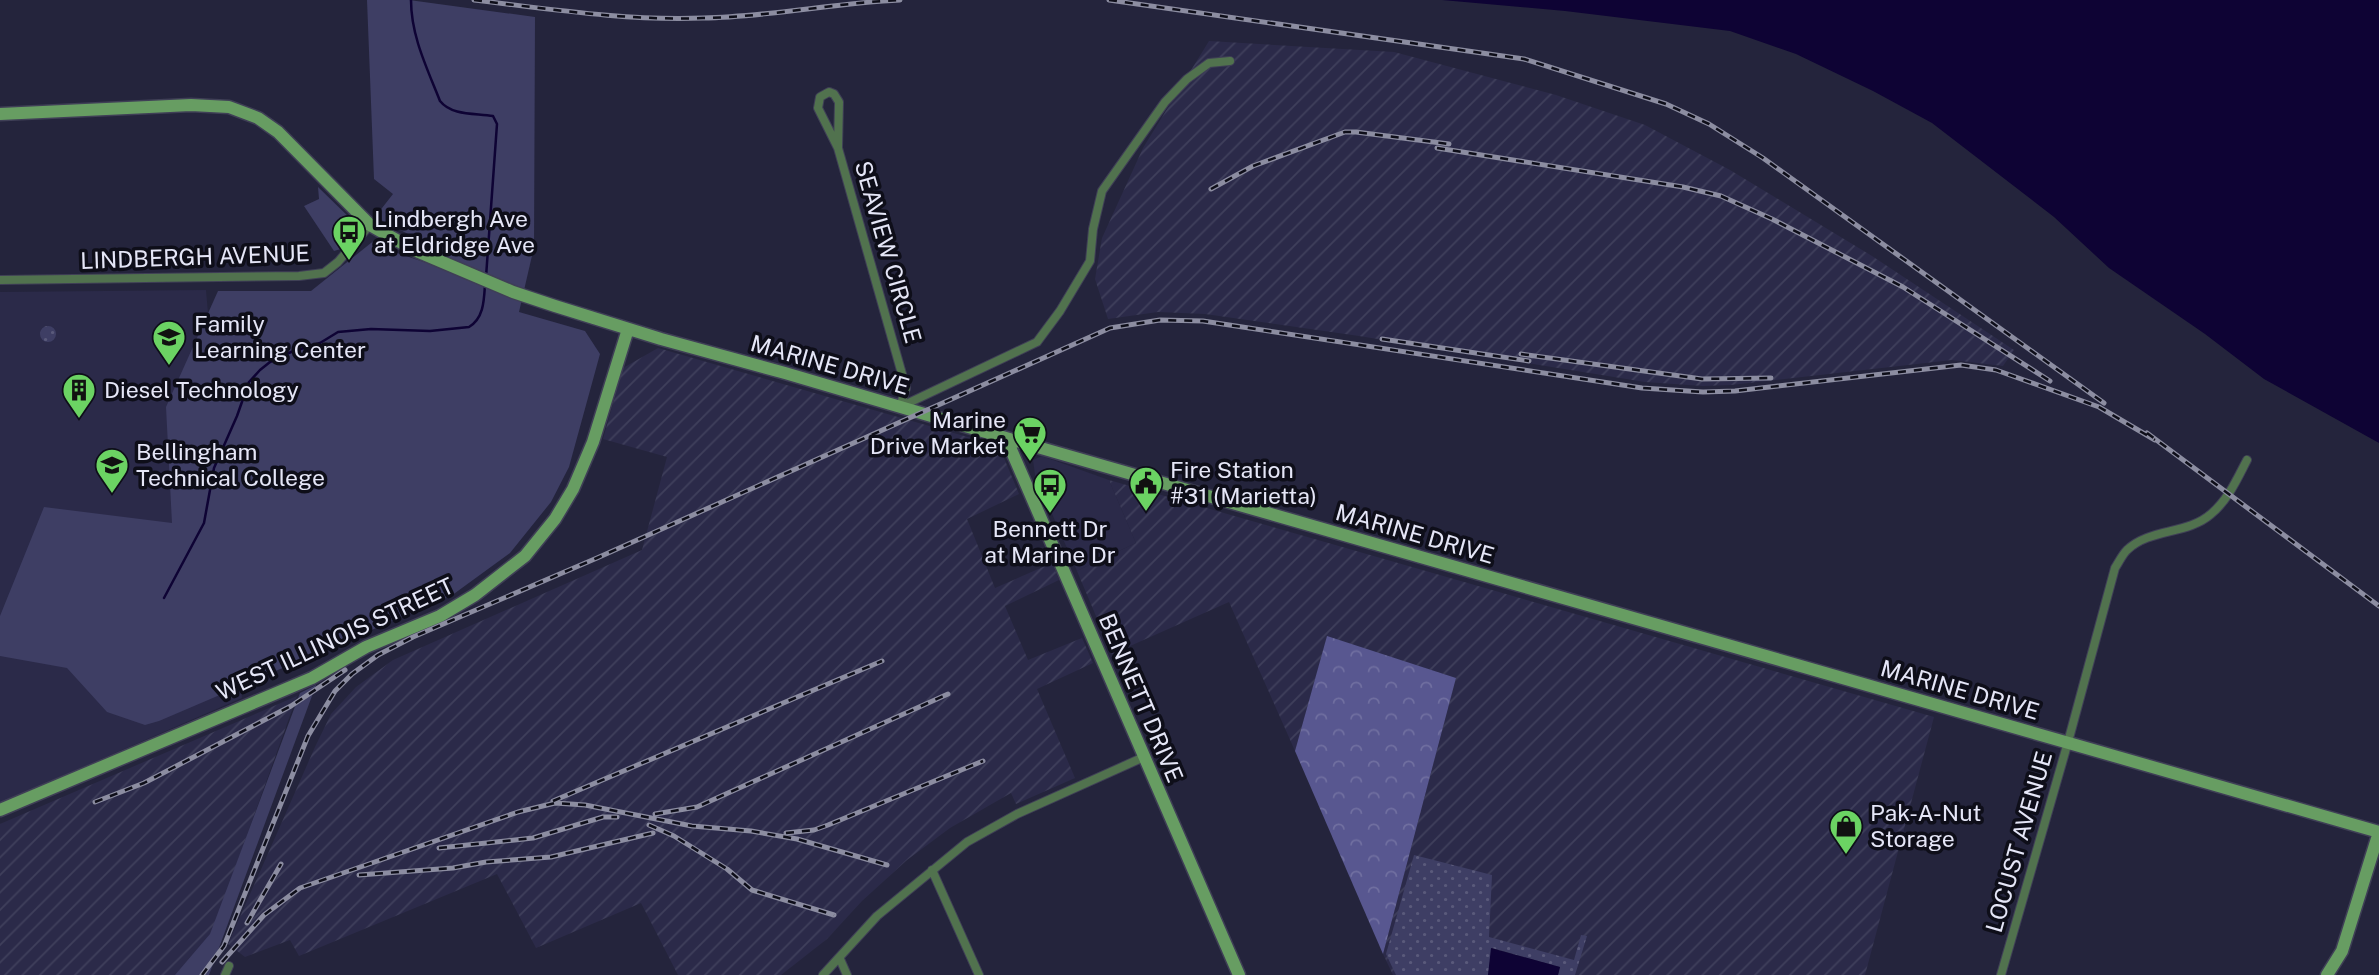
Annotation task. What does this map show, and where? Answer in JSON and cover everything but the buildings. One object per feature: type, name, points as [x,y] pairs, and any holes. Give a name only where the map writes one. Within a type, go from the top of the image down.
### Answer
[{"type":"main road","name":"MARINE DRIVE","points":[[0,114],[191,105],[229,107],[258,118],[278,132],[369,225],[414,250],[513,292],[628,329],[2379,832]]},
{"type":"main road","name":"WEST ILLINOIS STREET","points":[[0,810],[302,682],[366,647],[440,616],[475,595],[525,555],[555,520],[573,489],[593,442],[628,329]]},
{"type":"main road","name":"BENNETT DRIVE","points":[[1006,438],[1239,975]]},
{"type":"main road","points":[[2327,975],[2342,951],[2379,832]]},
{"type":"street","points":[[900,407],[1037,342],[1060,311],[1090,261],[1093,229],[1102,191],[1165,103],[1187,79],[1209,64],[1230,61]]},
{"type":"street","name":"SEAVIEW CIRCLE","points":[[838,148],[839,102],[834,94],[829,92],[820,97],[818,108],[838,148],[906,388],[900,407]]},
{"type":"street","name":"LINDBERGH AVENUE","points":[[0,280],[299,276],[324,273],[338,262],[369,225]]},
{"type":"street","name":"LOCUST AVENUE","points":[[2001,975],[2115,568],[2128,549],[2148,537],[2190,527],[2211,514],[2232,489],[2247,460]]},
{"type":"street","points":[[823,975],[877,916],[967,842],[1017,814],[1144,757]]},
{"type":"street","points":[[932,870],[979,975]]},
{"type":"street","points":[[840,959],[847,975]]},
{"type":"shaded area","points":[[367,0],[409,0],[535,17],[534,247],[519,312],[585,331],[600,354],[569,467],[551,502],[510,553],[451,596],[145,725],[107,712],[67,668],[0,656],[0,616],[44,507],[172,523],[166,407],[218,291],[311,291],[376,239],[382,248],[439,267],[447,254],[375,217],[393,194],[374,179]]},
{"type":"shaded area","points":[[1442,0],[2379,0],[2379,443],[2264,379],[2205,334],[2109,268],[2054,217],[1932,123],[1796,54],[1730,31],[1565,11]]},
{"type":"shaded area","points":[[1209,41],[1394,52],[1556,95],[1645,125],[1730,170],[1872,256],[2014,350],[2003,366],[1952,360],[1703,386],[1645,382],[1205,314],[1158,312],[1108,319],[1095,279],[1102,238],[1143,148]]},
{"type":"shaded area","points":[[318,187],[356,224],[341,249],[334,251],[304,206],[319,199]]},
{"type":"shaded area","name":"Bellingham Technical College","points":[[206,290],[242,698],[0,803],[0,292]]},
{"type":"shaded area","points":[[48,326],[56,334],[48,342],[40,334]]},
{"type":"shaded area","points":[[658,348],[999,446],[1019,494],[967,519],[995,588],[1052,563],[1059,580],[1005,606],[1028,660],[1082,638],[1093,663],[1037,689],[1075,778],[1016,804],[1011,793],[950,828],[907,860],[862,901],[827,939],[781,975],[678,975],[641,903],[536,948],[497,874],[299,956],[290,940],[245,957],[228,944],[331,714],[356,687],[393,660],[642,550],[667,457],[603,439],[623,368]]},
{"type":"shaded area","points":[[1042,456],[1109,480],[1136,543],[1077,571],[1035,475],[1033,460]]},
{"type":"shaded area","points":[[1109,480],[1934,717],[1865,975],[1393,975],[1383,954],[1456,678],[1327,637],[1295,751],[1229,602],[1112,654],[1077,571],[1136,543]]},
{"type":"shaded area","points":[[316,685],[209,975],[175,975],[210,934],[300,693]]},
{"type":"shaded area","points":[[297,696],[210,938],[176,975],[0,975],[0,824]]},
{"type":"shaded area","points":[[1414,855],[1492,875],[1489,937],[1574,960],[1581,935],[1587,936],[1575,975],[1558,975],[1560,967],[1492,948],[1488,975],[1396,975],[1386,954]]},
{"type":"shaded area","points":[[1491,948],[1560,967],[1558,975],[1488,975]]},
{"type":"green space","points":[[1327,636],[1456,678],[1383,954],[1295,751]]},
{"type":"waterway","points":[[411,0],[417,39],[440,101],[457,112],[493,116],[497,124],[486,277]]},
{"type":"waterway","points":[[164,598],[204,523],[214,468],[249,382],[260,370],[270,362],[320,343],[338,332],[371,329],[430,331],[469,327],[480,314],[485,284]]},
{"type":"railway","points":[[474,0],[645,18],[728,17],[900,0]]},
{"type":"railway","points":[[1109,0],[1524,59],[1666,104],[1709,124],[1763,158],[2104,403]]},
{"type":"railway","points":[[1211,189],[1253,166],[1345,132],[1449,144]]},
{"type":"railway","points":[[1437,148],[1683,187],[1721,196],[1772,219],[1903,287],[2050,381]]},
{"type":"railway","points":[[202,975],[224,946],[308,736],[335,691],[352,674],[378,655],[413,637],[597,558],[1110,328],[1160,320],[1203,321],[1642,388],[1703,392],[1735,391],[1961,365],[1996,370],[2099,407],[2155,440]]},
{"type":"railway","points":[[1382,339],[1529,361]]},
{"type":"railway","points":[[1521,354],[1702,379],[1771,378]]},
{"type":"railway","points":[[2147,433],[2379,606]]},
{"type":"railway","points":[[553,801],[882,661]]},
{"type":"railway","points":[[95,802],[144,783],[291,706],[345,670]]},
{"type":"railway","points":[[655,814],[697,807],[948,694]]},
{"type":"railway","points":[[786,833],[814,830],[828,825],[983,761]]},
{"type":"railway","points":[[222,962],[264,915],[300,888],[518,812],[555,803],[585,805],[692,826],[751,831],[797,839],[887,865]]},
{"type":"railway","points":[[439,848],[533,838],[603,817],[617,817]]},
{"type":"railway","points":[[649,825],[674,836],[727,869],[752,890],[834,915]]},
{"type":"railway","points":[[359,875],[551,857],[653,833]]},
{"type":"railway","points":[[247,923],[281,864]]},
{"type":"place","name":"Lindbergh Ave at Eldridge Ave","points":[[349,262]]},
{"type":"place","name":"Family Learning Center","points":[[169,367]]},
{"type":"place","name":"Diesel Technology","points":[[79,420]]},
{"type":"place","name":"Marine Drive Market","points":[[1030,463]]},
{"type":"place","name":"Bellingham Technical College","points":[[112,495]]},
{"type":"place","name":"Fire Station #31 (Marietta)","points":[[1146,513]]},
{"type":"place","name":"Bennett Dr at Marine Dr","points":[[1050,515]]},
{"type":"place","name":"Pak-A-Nut Storage","points":[[1846,856]]}]
